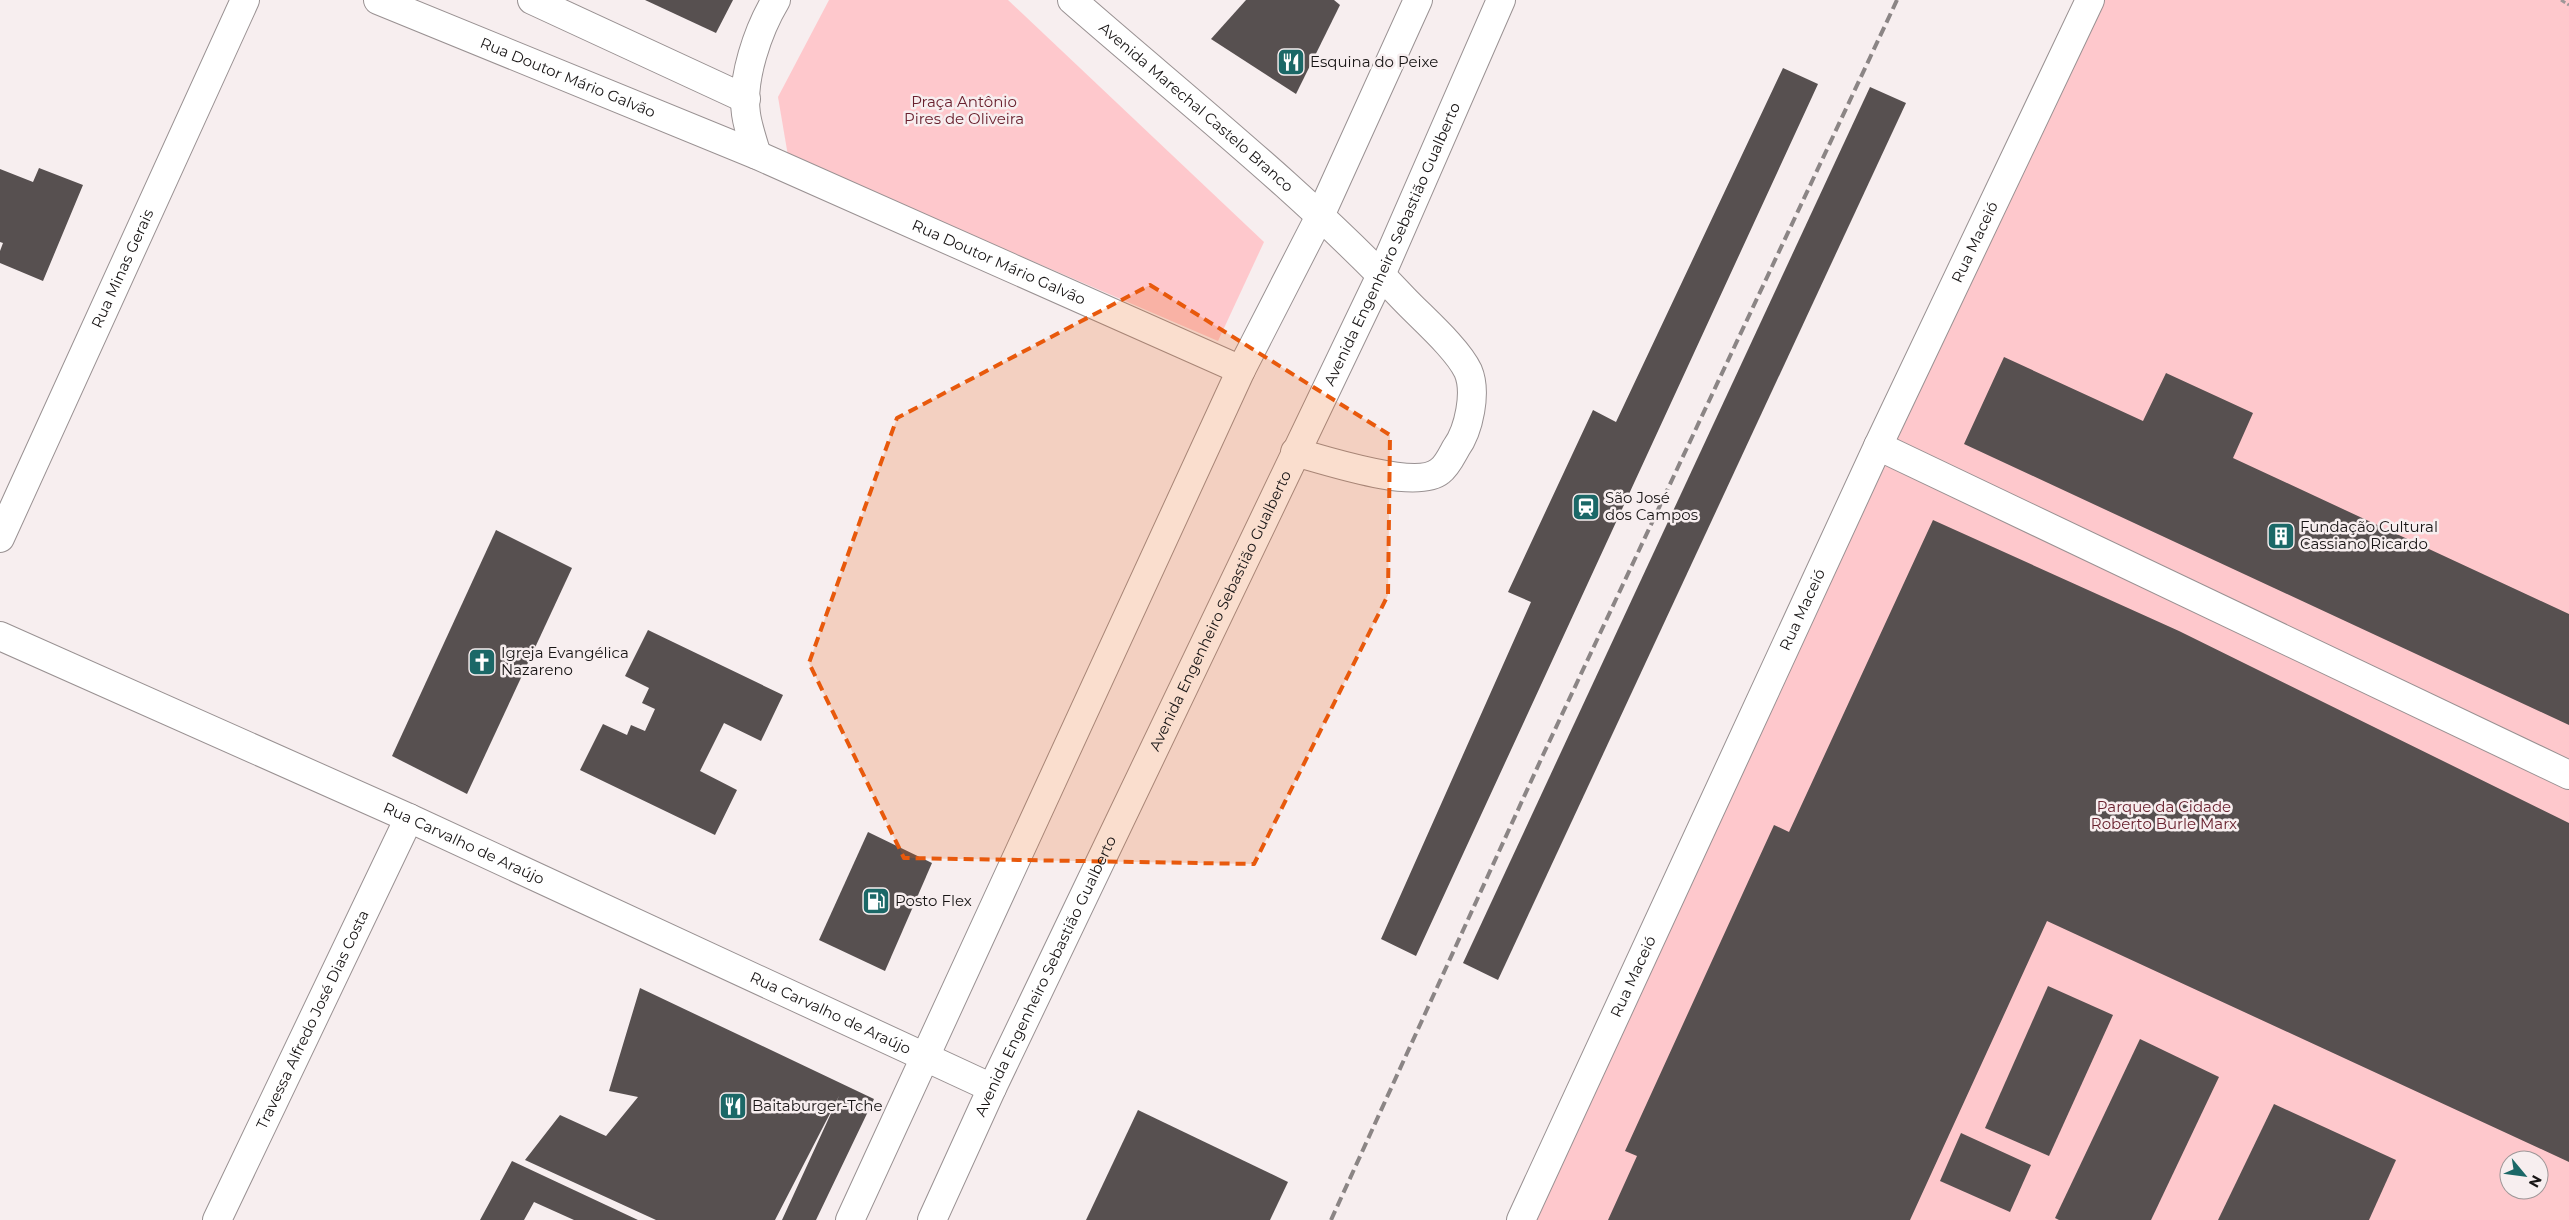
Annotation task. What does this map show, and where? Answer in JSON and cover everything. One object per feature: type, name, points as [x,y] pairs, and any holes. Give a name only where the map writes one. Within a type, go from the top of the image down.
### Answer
[{"type":"street","name":"Rua Minas Gerais","points":[[0,538],[245,0]]},
{"type":"street","name":"Rua Doutor Mário Galvão","points":[[378,0],[757,155],[1241,370]]},
{"type":"street","points":[[532,0],[746,99]]},
{"type":"street","points":[[757,155],[746,115],[746,99],[757,42],[776,0]]},
{"type":"street","name":"Avenida Marechal Castelo Branco","points":[[1072,0],[1320,216],[1381,274],[1448,345],[1468,372],[1472,410],[1460,443],[1440,472],[1419,478],[1392,477],[1296,452]]},
{"type":"street","points":[[850,1220],[1241,370],[1320,216],[1418,0]]},
{"type":"street","name":"Avenida Engenheiro Sebastião Gualberto","points":[[932,1220],[992,1088],[1381,274],[1501,0]]},
{"type":"street","name":"Rua Maceió","points":[[1521,1220],[1878,446],[2090,0]]},
{"type":"street","points":[[1878,446],[2569,775]]},
{"type":"street","name":"Rua Carvalho de Araújo","points":[[0,636],[409,818],[992,1088]]},
{"type":"street","name":"Travessa Alfredo José Dias Costa","points":[[217,1220],[409,818]]},
{"type":"path","points":[[2561,0],[2569,5]]},
{"type":"highlighted area","points":[[1150,285],[1390,435],[1388,595],[1254,864],[904,858],[809,663],[897,418]]},
{"type":"green space","name":"Praça Antônio Pires de Oliveira","points":[[829,0],[1008,0],[1264,242],[1218,341],[788,156],[778,97]]},
{"type":"green space","name":"Parque da Cidade Roberto Burle Marx","points":[[2104,0],[2569,0],[2569,1220],[1524,1220]]},
{"type":"building","points":[[645,0],[733,0],[716,33]]},
{"type":"building","points":[[1246,0],[1334,0],[1340,5],[1296,94],[1211,39]]},
{"type":"building","name":"São José dos Campos","points":[[1783,68],[1818,84],[1416,956],[1381,939],[1531,602],[1508,592],[1593,410],[1616,422]]},
{"type":"building","points":[[1870,87],[1906,103],[1498,980],[1463,963]]},
{"type":"building","points":[[39,168],[83,185],[43,281],[0,263],[0,251],[3,243],[0,242],[0,169],[33,182]]},
{"type":"building","name":"Fundação Cultural Cassiano Ricardo","points":[[2004,357],[2143,421],[2166,373],[2253,413],[2233,458],[2569,614],[2569,725],[1964,444]]},
{"type":"building","points":[[1933,520],[2179,631],[2569,823],[2569,1162],[2549,1153],[2549,1150],[2543,1150],[2047,921],[1910,1220],[1608,1220],[1637,1156],[1625,1151],[1774,825],[1789,832]]},
{"type":"building","name":"Igreja Evangélica Nazareno","points":[[496,530],[572,568],[467,794],[392,756]]},
{"type":"building","points":[[648,630],[783,695],[761,741],[724,723],[700,771],[737,790],[715,835],[580,770],[603,724],[627,735],[631,725],[645,731],[655,709],[642,703],[649,688],[625,676]]},
{"type":"building","name":"Posto Flex","points":[[868,832],[932,863],[885,971],[819,940]]},
{"type":"building","points":[[2048,986],[2113,1015],[2049,1156],[1985,1128]]},
{"type":"building","name":"Baitaburger-Tche","points":[[640,988],[874,1099],[816,1220],[782,1220],[839,1096],[775,1220],[656,1220],[525,1160],[560,1115],[606,1136],[638,1097],[609,1091]]},
{"type":"building","points":[[2140,1039],[2219,1077],[2151,1220],[2059,1220],[2055,1218]]},
{"type":"building","points":[[2274,1104],[2396,1160],[2369,1220],[2218,1220]]},
{"type":"building","points":[[1138,1110],[1288,1182],[1270,1220],[1086,1220]]},
{"type":"building","points":[[1961,1133],[2031,1165],[2010,1212],[1940,1181]]},
{"type":"building","points":[[512,1161],[638,1220],[574,1220],[534,1202],[524,1220],[480,1220]]},
{"type":"railway","points":[[1331,1220],[1543,755],[1897,0]]},
{"type":"place","name":"Esquina do Peixe","points":[[1291,62]]},
{"type":"place","name":"São José dos Campos","points":[[1586,507]]},
{"type":"place","name":"Fundação Cultural Cassiano Ricardo","points":[[2281,536]]},
{"type":"place","name":"Igreja Evangélica Nazareno","points":[[482,662]]},
{"type":"place","name":"Posto Flex","points":[[876,901]]},
{"type":"place","name":"Baitaburger-Tche","points":[[733,1106]]}]
